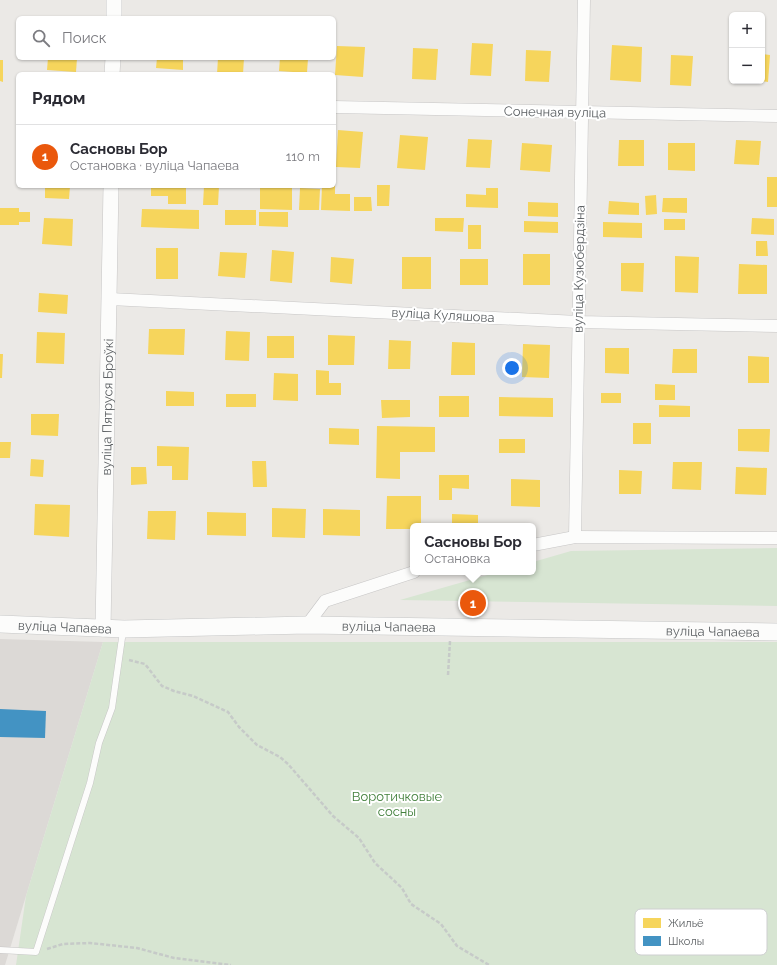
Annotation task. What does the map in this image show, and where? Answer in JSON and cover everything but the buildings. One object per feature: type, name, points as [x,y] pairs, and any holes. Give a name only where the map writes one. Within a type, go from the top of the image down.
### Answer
[{"type":"main road","name":"вуліца Чапаева","points":[[0,624],[124,630],[307,624],[777,632]]},
{"type":"street","points":[[114,0],[114,16]]},
{"type":"street","name":"вуліца Кузюбердзіна","points":[[575,537],[584,0]]},
{"type":"street","points":[[112,72],[113,60]]},
{"type":"street","name":"Сонечная вуліца","points":[[336,107],[777,116]]},
{"type":"street","name":"вуліца Пятруся Броўкі","points":[[103,629],[111,188]]},
{"type":"street","name":"вуліца Куляшова","points":[[110,299],[578,322],[777,326]]},
{"type":"street","points":[[536,544],[575,537],[777,538]]},
{"type":"street","points":[[307,624],[325,601],[410,573]]},
{"type":"lane","points":[[0,950],[36,952],[90,783],[99,743],[112,708],[124,630]]},
{"type":"path","points":[[448,675],[451,627]]},
{"type":"path","points":[[120,659],[145,664],[162,686],[193,696],[228,712],[238,727],[257,745],[280,757],[288,764],[333,816],[359,838],[375,864],[402,888],[411,904],[441,924],[456,946],[489,965]]},
{"type":"path","points":[[36,952],[63,944],[90,943],[137,948],[174,958],[232,965]]},
{"type":"shaded area","points":[[0,639],[103,642],[5,965],[0,965]]},
{"type":"green space","points":[[777,548],[777,606],[400,600],[488,575],[536,575],[536,561],[571,551]]},
{"type":"green space","name":"Воротичковые сосны","points":[[103,642],[777,642],[777,965],[16,965],[26,896]]},
{"type":"place","name":"Сасновы Бор","points":[[473,603]]}]
